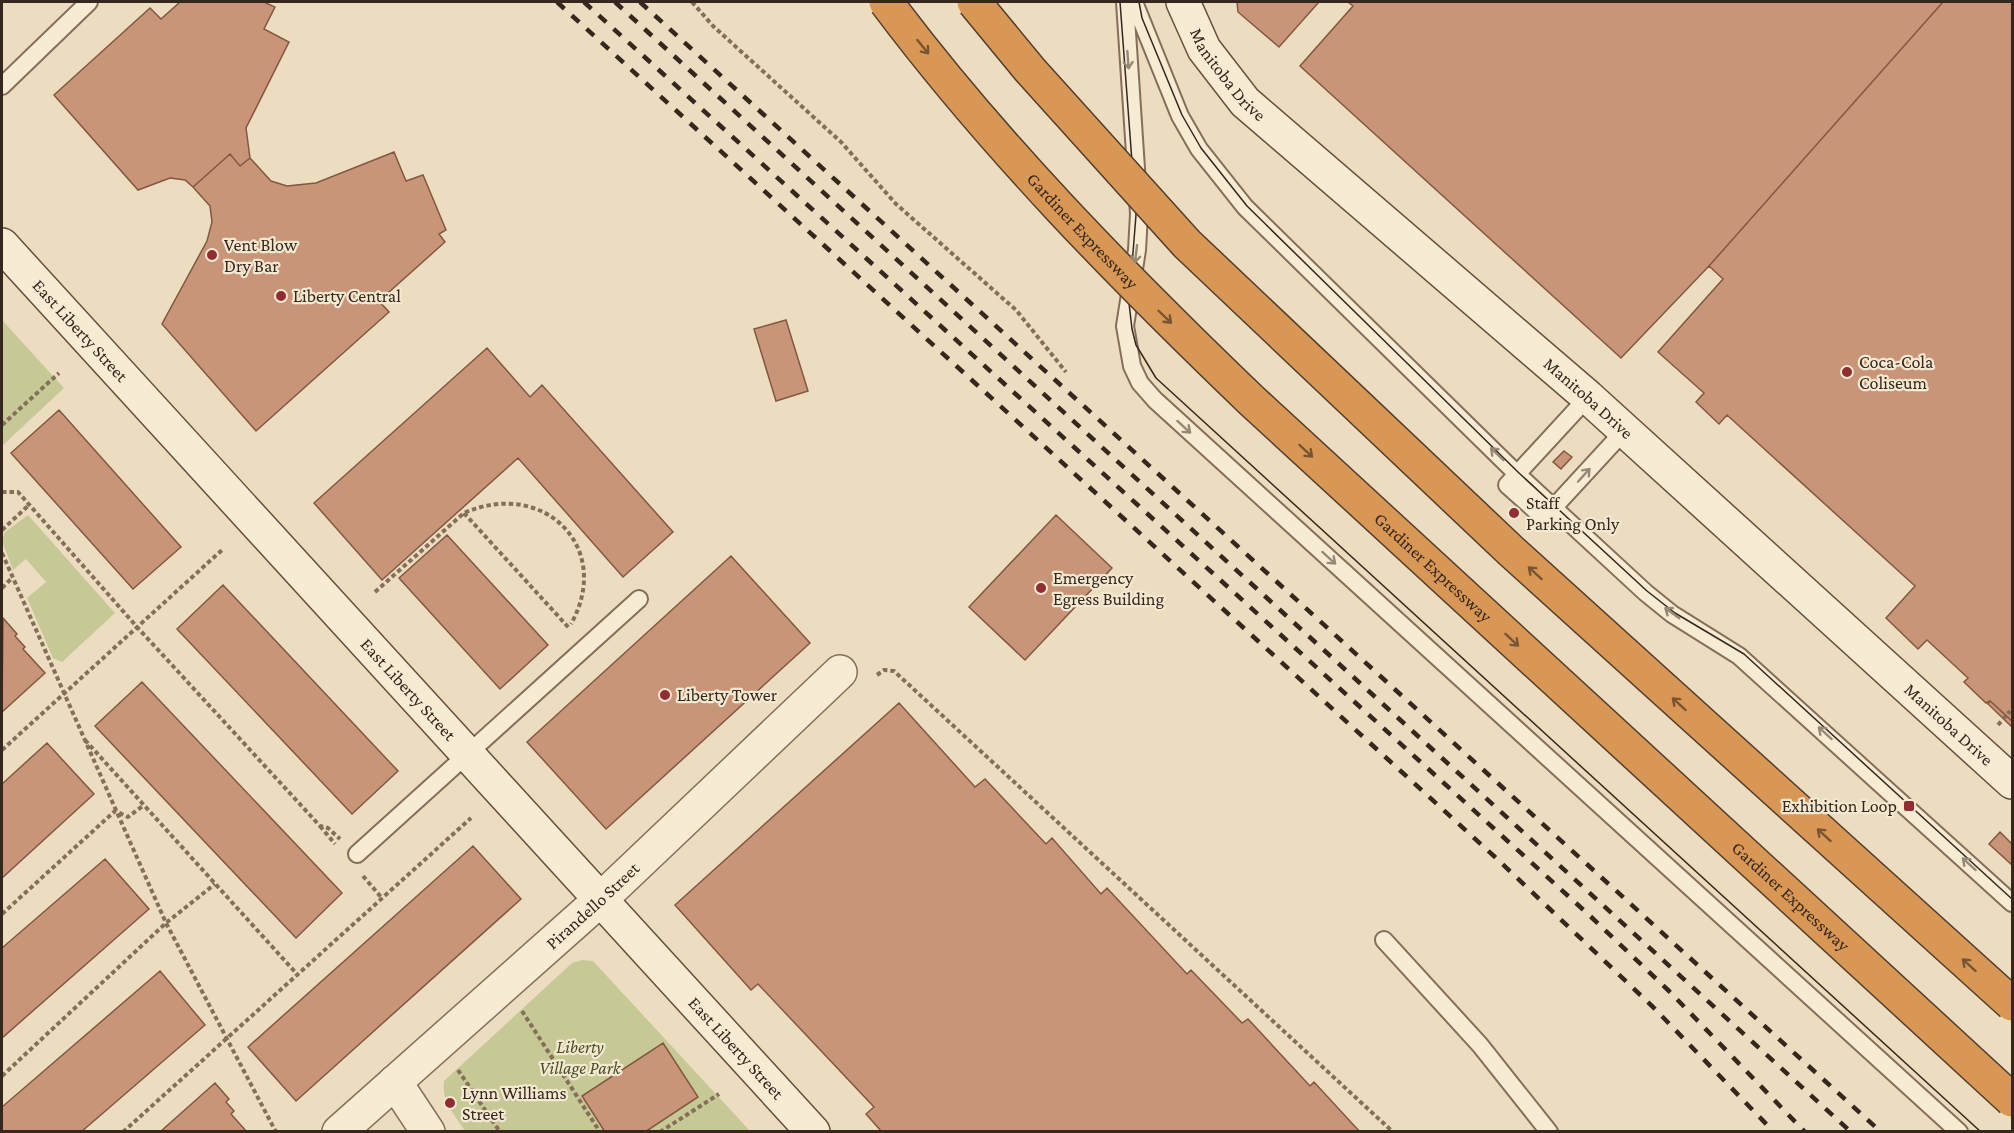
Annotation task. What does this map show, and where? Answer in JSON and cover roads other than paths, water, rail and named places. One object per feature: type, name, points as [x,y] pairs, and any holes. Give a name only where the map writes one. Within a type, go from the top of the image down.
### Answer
[{"type":"highway","name":"Gardiner Expressway","points":[[886,2],[977,114],[1070,221],[1162,314],[1251,400],[2013,1100]]},
{"type":"highway","points":[[974,2],[1030,70],[1187,244],[1511,551],[2013,1004]]},
{"type":"street","name":"Manitoba Drive","points":[[1183,2],[1204,49],[1245,102],[1588,397],[2013,782]]},
{"type":"street","name":"East Liberty Street","points":[[2,245],[813,1131]]},
{"type":"street","name":"Pirandello Street","points":[[339,1131],[600,900],[840,672]]},
{"type":"street","points":[[395,1082],[428,1131]]},
{"type":"lane","points":[[2,86],[89,2]]},
{"type":"lane","points":[[1125,2],[1139,214],[1137,250],[1125,326],[1132,366],[1140,384],[1959,1131]]},
{"type":"lane","points":[[1134,2],[1180,116],[1223,181],[1245,207],[1517,474]]},
{"type":"lane","points":[[1588,397],[1507,485],[1544,518],[1625,430]]},
{"type":"lane","points":[[1554,508],[1672,614],[1739,656],[2013,903]]},
{"type":"lane","points":[[357,854],[639,599]]},
{"type":"lane","points":[[1384,940],[1480,1045],[1549,1131]]},
{"type":"tram line","points":[[1120,2],[1136,215],[1129,303],[1136,345],[1156,378],[1981,1132]]},
{"type":"tram line","points":[[1139,2],[1142,18],[1182,115],[1201,148],[1247,206],[1519,473],[1647,591],[1675,613],[1744,654],[2012,899]]},
{"type":"railway","points":[[557,2],[1495,857],[1653,1007],[1774,1132]]},
{"type":"railway","points":[[584,2],[1588,914],[1669,991],[1805,1132]]},
{"type":"railway","points":[[615,2],[1851,1132]]},
{"type":"railway","points":[[640,2],[1881,1132]]},
{"type":"place","name":"Vent Blow Dry Bar","points":[[212,255]]},
{"type":"place","name":"Liberty Central","points":[[281,296]]},
{"type":"place","name":"Coca-Cola Coliseum","points":[[1847,372]]},
{"type":"place","name":"Staff Parking Only","points":[[1514,513]]},
{"type":"place","name":"Emergency Egress Building","points":[[1041,588]]},
{"type":"place","name":"Liberty Tower","points":[[665,695]]},
{"type":"place","name":"Exhibition Loop","points":[[1909,806]]},
{"type":"place","name":"Lynn Williams Street","points":[[450,1103]]},
{"type":"park label","name":"Liberty Village Park","points":[[580,1057]]}]
